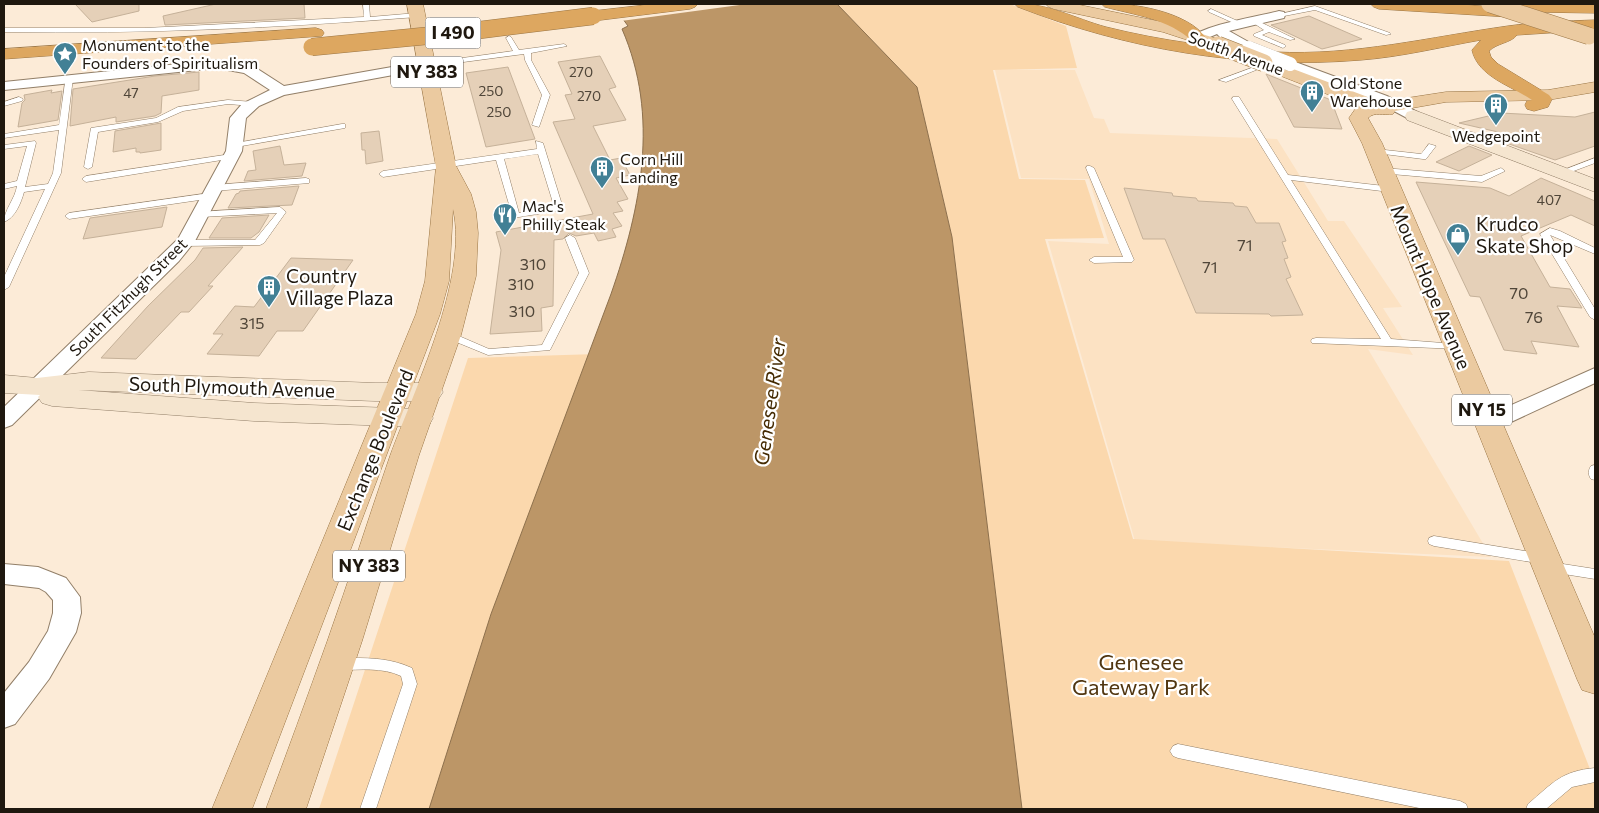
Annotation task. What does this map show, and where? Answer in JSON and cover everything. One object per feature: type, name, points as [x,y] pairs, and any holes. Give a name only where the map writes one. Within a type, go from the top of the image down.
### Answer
[{"type":"highway","name":"I 490","points":[[4,68],[171,58],[589,4]]},
{"type":"highway","name":"I 490","points":[[4,54],[188,43],[314,40],[479,31],[690,4]]},
{"type":"highway","points":[[1023,4],[1080,24],[1147,40],[1222,51],[1292,57],[1361,55],[1506,31],[1567,26],[1594,32]]},
{"type":"highway","points":[[1110,4],[1179,25],[1191,31],[1198,38]]},
{"type":"highway","points":[[1379,4],[1479,11],[1595,15]]},
{"type":"highway","points":[[1458,4],[1595,9]]},
{"type":"highway","points":[[1537,100],[1489,67],[1481,58],[1481,49],[1487,43],[1503,37],[1567,26]]},
{"type":"highway","points":[[4,48],[188,43]]},
{"type":"main road","name":"South Avenue","points":[[1054,4],[1160,26],[1198,38],[1219,37],[1265,63],[1414,116],[1595,186]]},
{"type":"main road","points":[[1490,4],[1594,32]]},
{"type":"main road","points":[[1517,4],[1594,32]]},
{"type":"main road","name":"Exchange Boulevard","points":[[232,809],[408,405],[459,340],[467,233],[463,203],[446,166],[416,9]]},
{"type":"main road","points":[[1380,164],[1374,134],[1384,124],[1414,116],[1475,106],[1537,100],[1595,87]]},
{"type":"main road","points":[[1387,106],[1454,96],[1566,103],[1595,98]]},
{"type":"main road","name":"Mount Hope Avenue","points":[[1387,106],[1363,112],[1358,118],[1380,164],[1595,679]]},
{"type":"main road","name":"Exchange Boulevard","points":[[286,809],[336,664],[408,405],[437,281],[446,166]]},
{"type":"main road","name":"South Plymouth Avenue","points":[[4,384],[36,387],[45,394],[69,399],[254,412],[408,405]]},
{"type":"street","points":[[1219,37],[1240,24],[1279,15]]},
{"type":"street","name":"South Avenue","points":[[1219,37],[1227,36],[1249,48],[1387,106]]},
{"type":"street","points":[[4,86],[66,87],[198,65],[226,65],[248,69],[281,91]]},
{"type":"street","name":"South Fitzhugh Street","points":[[4,420],[172,257],[184,243],[234,151],[236,123],[244,110],[262,98],[281,91],[426,65]]},
{"type":"street","points":[[1488,424],[1595,375]]},
{"type":"street","points":[[4,574],[42,578],[56,584],[65,592],[68,604],[67,619],[52,651],[4,715]]},
{"type":"lane","points":[[366,4],[367,19]]},
{"type":"lane","points":[[1279,15],[1315,8],[1388,34]]},
{"type":"lane","points":[[4,30],[116,31],[367,19],[416,9]]},
{"type":"lane","points":[[1211,12],[1240,24]]},
{"type":"lane","points":[[1254,21],[1269,30],[1292,39]]},
{"type":"lane","points":[[1269,30],[1256,35],[1283,46]]},
{"type":"lane","points":[[509,38],[517,52]]},
{"type":"lane","points":[[426,65],[564,46]]},
{"type":"lane","points":[[527,51],[528,60],[546,95],[536,125]]},
{"type":"lane","points":[[1223,80],[1265,63]]},
{"type":"lane","points":[[4,287],[57,173],[66,87]]},
{"type":"lane","points":[[4,104],[19,99]]},
{"type":"lane","points":[[1236,99],[1388,342]]},
{"type":"lane","points":[[88,167],[94,130],[158,120],[181,109],[228,102],[253,104]]},
{"type":"lane","points":[[4,136],[63,126]]},
{"type":"lane","points":[[86,179],[234,151],[342,126]]},
{"type":"lane","points":[[4,147],[32,143],[21,187],[8,216],[4,219]]},
{"type":"lane","points":[[1285,177],[1423,158],[1432,146]]},
{"type":"lane","points":[[383,174],[499,157],[539,147],[560,212],[516,216],[499,157]]},
{"type":"lane","points":[[1560,173],[1595,160]]},
{"type":"lane","points":[[1380,164],[1482,179],[1501,171]]},
{"type":"lane","points":[[1090,168],[1129,260],[1094,260]]},
{"type":"lane","points":[[69,216],[212,192],[306,181]]},
{"type":"lane","points":[[4,186],[51,186]]},
{"type":"lane","points":[[184,243],[257,243],[262,241],[282,212],[280,210],[201,214]]},
{"type":"lane","points":[[1595,251],[1557,233],[1550,231],[1546,234],[1595,317]]},
{"type":"lane","points":[[459,340],[488,352],[546,348],[584,273],[570,238]]},
{"type":"lane","points":[[1316,340],[1388,342],[1456,348]]},
{"type":"lane","points":[[1595,469],[1595,476]]},
{"type":"lane","points":[[1434,541],[1595,574]]},
{"type":"lane","points":[[336,664],[395,666],[406,672],[410,684],[368,809]]},
{"type":"lane","points":[[1178,751],[1460,809]]},
{"type":"lane","points":[[1534,809],[1564,782],[1580,776],[1595,776]]},
{"type":"shaded area","points":[[995,70],[1075,70],[1094,118],[1104,119],[1110,133],[1277,139],[1328,221],[1344,221],[1402,307],[1383,308],[1413,355],[1368,349],[1491,557],[1135,541],[1048,241],[1109,244],[1089,179],[1021,178]]},
{"type":"green space","name":"Genesee Gateway Park","points":[[837,4],[1010,4],[1066,26],[1077,68],[993,70],[1019,179],[1085,180],[1104,238],[1045,239],[1133,539],[1509,561],[1595,782],[1595,809],[1022,809],[952,236],[917,87]]},
{"type":"green space","points":[[597,354],[434,809],[319,809],[468,358]]},
{"type":"water","name":"Genesee River","points":[[612,4],[837,4],[917,87],[952,237],[1022,809],[429,809],[491,614],[611,294],[631,229],[642,162],[643,128],[641,95],[634,62],[622,29],[628,26]]},
{"type":"pier","points":[[610,4],[747,4],[621,21]]},
{"type":"building","points":[[75,4],[139,4],[139,11],[92,22]]},
{"type":"building","points":[[216,4],[304,4],[305,18],[165,25],[163,16]]},
{"type":"building","points":[[1309,16],[1362,39],[1322,49],[1271,25]]},
{"type":"building","name":"Corn Hill Landing","points":[[600,56],[616,87],[609,89],[626,120],[593,126],[610,160],[621,158],[630,175],[616,178],[628,199],[617,202],[623,211],[613,213],[622,226],[612,229],[616,237],[598,241],[594,233],[576,236],[569,233],[563,239],[554,240],[553,306],[541,308],[542,331],[490,334],[501,250],[496,232],[593,214],[553,122],[575,119],[565,95],[572,94],[558,62]]},
{"type":"building","points":[[508,67],[535,139],[486,147],[466,73]]},
{"type":"building","points":[[199,72],[199,90],[162,96],[161,113],[155,116],[116,122],[116,117],[70,126],[73,89],[155,76]]},
{"type":"building","name":"Old Stone Warehouse","points":[[1266,74],[1331,100],[1342,129],[1294,127]]},
{"type":"building","points":[[52,90],[51,93],[62,91],[58,120],[18,127],[22,103],[25,100],[24,95]]},
{"type":"building","points":[[1595,112],[1595,146],[1555,160],[1489,137],[1498,132],[1459,123],[1501,113],[1575,117]]},
{"type":"building","points":[[161,123],[161,150],[140,153],[136,152],[136,148],[113,152],[115,131]]},
{"type":"building","points":[[379,131],[383,161],[366,164],[365,150],[362,150],[361,133]]},
{"type":"building","points":[[280,146],[284,165],[306,163],[302,176],[244,181],[248,171],[256,170],[253,151]]},
{"type":"building","points":[[1469,146],[1492,155],[1459,171],[1436,162]]},
{"type":"building","points":[[1541,178],[1595,201],[1595,226],[1571,215],[1521,236],[1550,287],[1570,289],[1582,308],[1557,306],[1579,347],[1531,341],[1537,354],[1504,350],[1480,297],[1470,296],[1416,182],[1490,188],[1509,196]]},
{"type":"building","points":[[299,186],[292,205],[228,208],[236,194],[240,191]]},
{"type":"building","points":[[1124,188],[1172,193],[1173,196],[1196,198],[1198,201],[1233,203],[1235,206],[1247,207],[1256,223],[1279,223],[1286,241],[1282,242],[1288,258],[1284,259],[1291,277],[1286,279],[1303,315],[1271,316],[1269,314],[1196,313],[1165,239],[1143,239]]},
{"type":"building","points":[[167,207],[162,227],[83,239],[90,218]]},
{"type":"building","points":[[269,215],[259,232],[251,238],[209,238],[222,218]]},
{"type":"building","points":[[243,247],[208,286],[213,286],[189,312],[181,312],[136,359],[101,358],[148,306],[195,260],[203,248]]},
{"type":"building","name":"Country Village Plaza","points":[[291,258],[353,260],[303,331],[277,331],[259,356],[207,354],[223,334],[213,334],[235,306],[254,307]]},
{"type":"place","name":"Monument to the Founders of Spiritualism","points":[[65,75]]},
{"type":"place","name":"Old Stone Warehouse","points":[[1312,113]]},
{"type":"place","name":"Wedgepoint","points":[[1496,126]]},
{"type":"place","name":"Corn Hill Landing","points":[[602,189]]},
{"type":"place","name":"Mac's Philly Steak","points":[[505,236]]},
{"type":"place","name":"Krudco Skate Shop","points":[[1458,256]]},
{"type":"place","name":"Country Village Plaza","points":[[269,308]]}]
